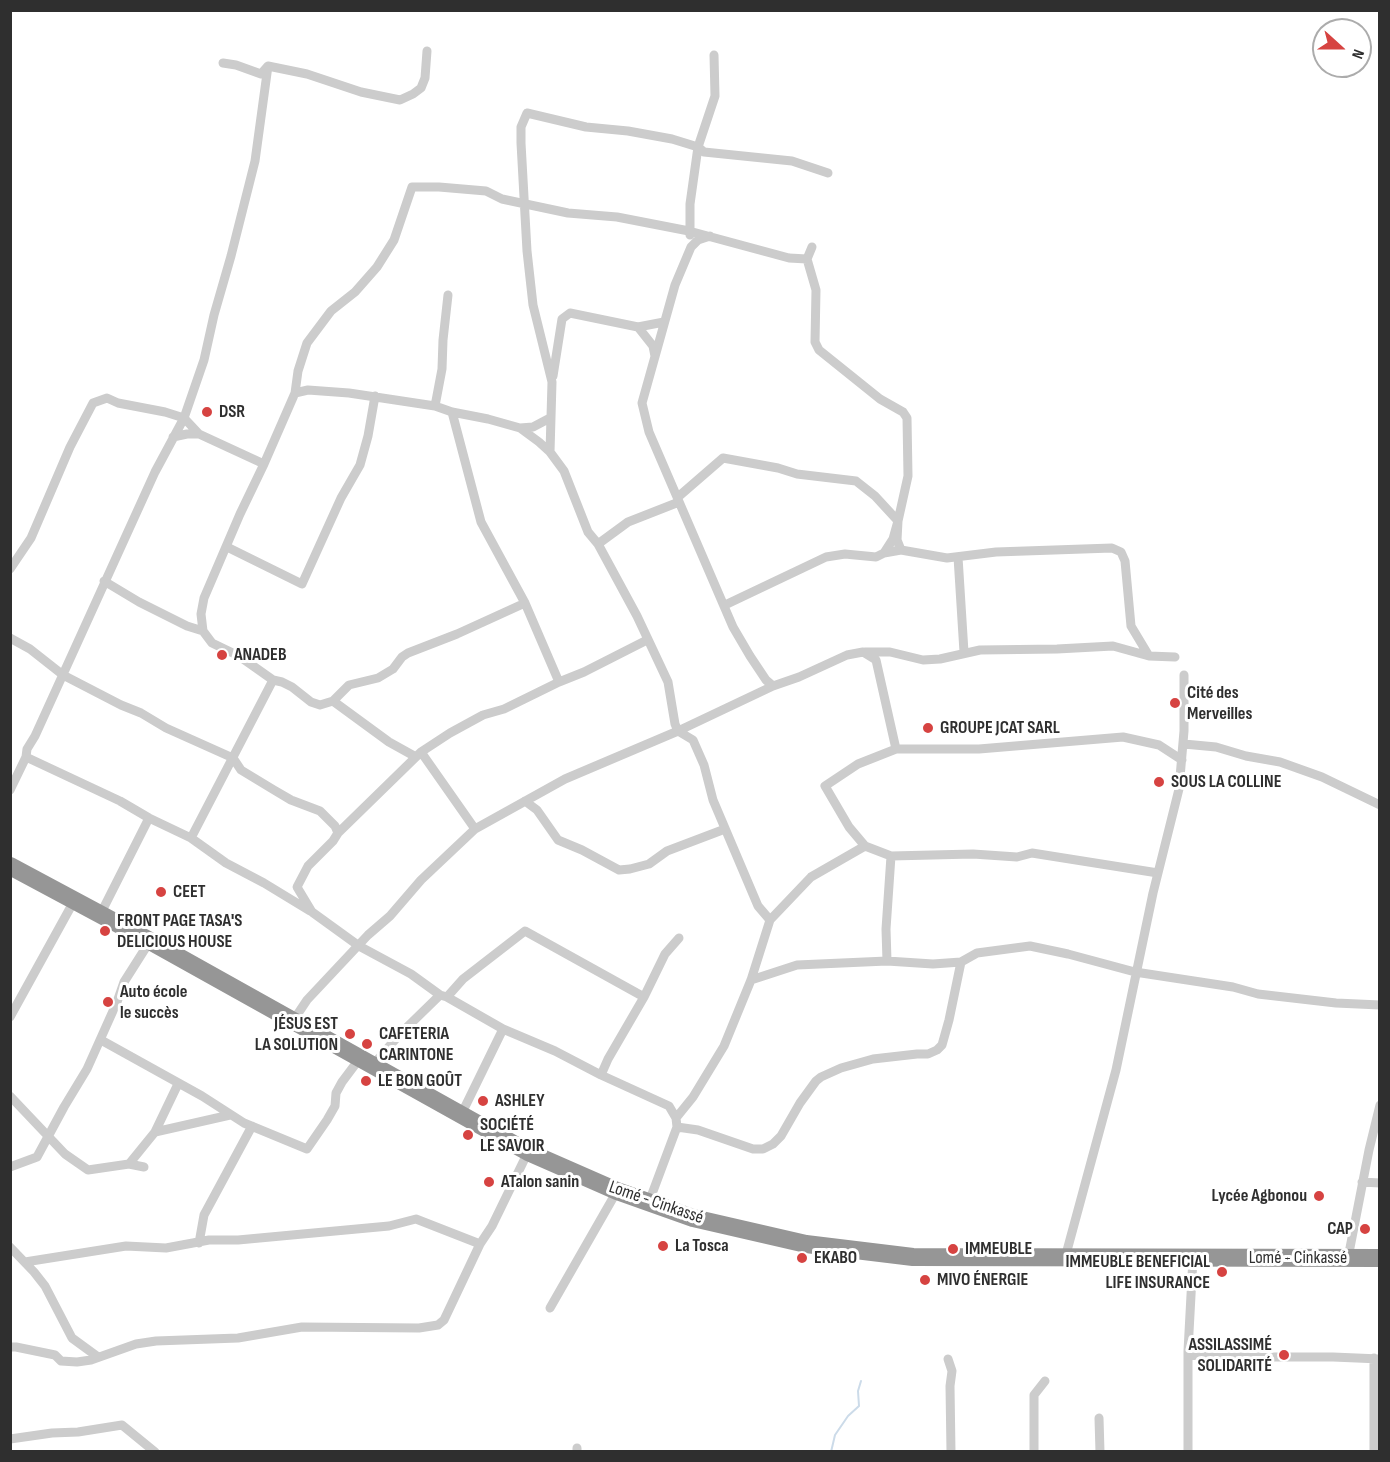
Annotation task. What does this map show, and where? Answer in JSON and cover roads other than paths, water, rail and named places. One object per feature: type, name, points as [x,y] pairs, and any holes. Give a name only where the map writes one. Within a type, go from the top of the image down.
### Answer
[{"type":"highway","name":"Lomé - Cinkassé","points":[[10,866],[150,940],[528,1152],[617,1191],[693,1218],[807,1244],[913,1257],[1380,1258]]},
{"type":"street","points":[[268,66],[307,74],[362,93],[400,100],[421,88],[425,78],[427,51]]},
{"type":"street","points":[[691,248],[690,204],[698,147],[715,96],[714,55]]},
{"type":"street","points":[[224,63],[261,74],[268,66]]},
{"type":"street","points":[[10,790],[154,472],[184,418],[204,360],[247,195],[255,161],[268,66]]},
{"type":"street","points":[[552,382],[533,305],[526,251],[521,127],[527,113],[586,127],[628,131],[672,139],[698,147],[704,152],[792,161],[828,173]]},
{"type":"street","points":[[202,631],[201,614],[204,598],[295,393],[298,371],[307,343],[331,311],[355,292],[376,267],[394,240],[412,187],[447,187],[486,191],[502,200],[568,213],[617,217],[710,236],[769,254],[807,259]]},
{"type":"street","points":[[710,236],[698,240],[691,248],[675,285],[642,403],[649,432],[734,627],[750,656],[773,686]]},
{"type":"street","points":[[812,247],[807,259],[816,290],[815,342],[819,350],[880,399],[903,411],[907,418],[908,476],[893,539],[884,553]]},
{"type":"street","points":[[435,406],[442,369],[448,295]]},
{"type":"street","points":[[550,452],[552,382],[562,320],[570,313],[638,327],[664,322]]},
{"type":"street","points":[[638,327],[652,346],[655,359]]},
{"type":"street","points":[[295,393],[308,390],[375,396],[489,418],[520,428],[550,452],[564,471],[588,532],[598,544],[637,615],[668,682],[678,731],[693,740],[701,756],[713,800],[725,829],[758,906],[770,920]]},
{"type":"street","points":[[227,546],[302,584],[341,498],[360,465],[375,396]]},
{"type":"street","points":[[10,570],[31,538],[70,447],[93,403],[107,398],[118,403],[184,418],[199,434],[264,464]]},
{"type":"street","points":[[452,412],[481,522],[525,603],[560,682]]},
{"type":"street","points":[[520,428],[533,427],[550,418]]},
{"type":"street","points":[[173,438],[187,434],[199,434]]},
{"type":"street","points":[[598,544],[628,522],[679,500],[723,458],[778,468],[797,474],[856,481],[875,496],[898,521],[897,540],[901,549]]},
{"type":"street","points":[[725,605],[826,557],[845,554],[876,557],[901,549],[947,558],[996,552],[1112,548],[1121,552],[1125,561],[1131,626],[1149,656]]},
{"type":"street","points":[[958,557],[964,652]]},
{"type":"street","points":[[104,580],[139,602],[202,631],[212,643],[239,656],[273,680],[292,687],[311,702],[320,705],[333,701],[349,685],[378,678],[393,669],[408,653],[525,603]]},
{"type":"street","points":[[10,638],[63,675],[141,713],[166,728],[233,758],[241,770],[291,800],[320,811],[335,826],[338,833]]},
{"type":"street","points":[[312,912],[297,887],[308,866],[333,842],[338,833],[419,755],[450,733],[483,715],[504,709],[647,640]]},
{"type":"street","points":[[293,1021],[307,1000],[390,916],[421,880],[475,830],[573,776],[678,731],[773,686],[800,677],[848,655],[863,652],[890,652],[923,660],[940,659],[964,652],[1113,646],[1149,656],[1175,657]]},
{"type":"street","points":[[863,652],[876,660],[896,749]]},
{"type":"street","points":[[1065,1258],[1116,1070],[1135,972],[1179,789],[1184,744],[1184,675]]},
{"type":"street","points":[[191,838],[222,783],[273,680]]},
{"type":"street","points":[[333,701],[389,742],[419,755],[475,830]]},
{"type":"street","points":[[1158,873],[1032,853],[1017,857],[973,854],[891,856],[865,846],[849,827],[825,786],[858,764],[896,749],[979,749],[1123,737],[1159,745],[1182,760]]},
{"type":"street","points":[[1184,744],[1216,747],[1246,756],[1280,762],[1322,777],[1380,805]]},
{"type":"street","points":[[26,757],[120,801],[191,838],[226,863],[312,912],[359,946],[503,1029],[555,1051],[669,1106],[677,1122],[753,1149],[763,1149],[781,1137],[800,1103],[821,1077],[841,1068],[873,1059],[928,1054],[937,1050],[942,1045],[961,962]]},
{"type":"street","points":[[525,801],[537,810],[558,840],[619,870],[649,864],[667,850],[725,829]]},
{"type":"street","points":[[100,915],[149,818]]},
{"type":"street","points":[[649,1202],[677,1122],[724,1046],[751,980],[770,920],[811,877],[865,846]]},
{"type":"street","points":[[886,961],[891,856]]},
{"type":"street","points":[[10,1017],[74,901]]},
{"type":"street","points":[[101,1040],[202,1096],[230,1115],[307,1149],[335,1106],[336,1093],[342,1082],[463,979],[525,931],[644,997]]},
{"type":"street","points":[[601,1075],[665,954],[679,938]]},
{"type":"street","points":[[10,1167],[37,1157],[87,1069],[124,982],[150,940]]},
{"type":"street","points":[[751,980],[797,965],[886,961],[933,964],[961,962],[977,953],[1030,946],[1135,972],[1233,987],[1258,994],[1336,1003],[1380,1005]]},
{"type":"street","points":[[461,1115],[503,1029]]},
{"type":"street","points":[[129,1164],[155,1132],[178,1084]]},
{"type":"street","points":[[10,1096],[65,1154],[88,1170],[129,1164],[144,1167]]},
{"type":"street","points":[[1348,1258],[1362,1182],[1380,1105]]},
{"type":"street","points":[[155,1132],[230,1115]]},
{"type":"street","points":[[199,1243],[204,1215],[252,1126]]},
{"type":"street","points":[[10,1347],[55,1355],[61,1361],[77,1362],[136,1344],[156,1341],[238,1338],[302,1327],[419,1328],[438,1325],[444,1320],[528,1152]]},
{"type":"street","points":[[1362,1182],[1380,1183]]},
{"type":"street","points":[[550,1308],[617,1191]]},
{"type":"street","points":[[25,1262],[126,1246],[166,1248],[209,1240],[238,1240],[389,1226],[416,1219],[480,1244]]},
{"type":"street","points":[[10,1247],[45,1286],[72,1338],[98,1357]]},
{"type":"street","points":[[1188,1452],[1188,1355],[1193,1258]]},
{"type":"street","points":[[1188,1355],[1223,1358],[1377,1359],[1374,1452]]},
{"type":"street","points":[[948,1359],[952,1371],[950,1386],[951,1452]]},
{"type":"street","points":[[1034,1452],[1034,1395],[1045,1381]]},
{"type":"street","points":[[1100,1418],[1100,1452]]},
{"type":"street","points":[[10,1439],[122,1425],[155,1452]]},
{"type":"waterway","points":[[831,1452],[835,1435],[848,1416],[859,1406],[858,1391],[861,1381]]},
{"type":"place","name":"DSR","points":[[207,412]]},
{"type":"place","name":"ANADEB","points":[[222,655]]},
{"type":"place","name":"Cité des Merveilles","points":[[1175,703]]},
{"type":"place","name":"GROUPE JCAT SARL","points":[[928,728]]},
{"type":"place","name":"SOUS LA COLLINE","points":[[1159,782]]},
{"type":"place","name":"CEET","points":[[161,892]]},
{"type":"place","name":"FRONT PAGE TASA'S DELICIOUS HOUSE","points":[[105,931]]},
{"type":"place","name":"Auto école le succès","points":[[108,1002]]},
{"type":"place","name":"JÉSUS EST LA SOLUTION","points":[[350,1034]]},
{"type":"place","name":"CAFETERIA CARINTONE","points":[[367,1044]]},
{"type":"place","name":"LE BON GOÛT","points":[[366,1081]]},
{"type":"place","name":"ASHLEY","points":[[483,1101]]},
{"type":"place","name":"SOCIÉTÉ LE SAVOIR","points":[[468,1135]]},
{"type":"place","name":"ATalon sanin","points":[[489,1182]]},
{"type":"place","name":"Lycée Agbonou","points":[[1319,1196]]},
{"type":"place","name":"CAP","points":[[1365,1229]]},
{"type":"place","name":"La Tosca","points":[[663,1246]]},
{"type":"place","name":"IMMEUBLE","points":[[953,1249]]},
{"type":"place","name":"EKABO","points":[[802,1258]]},
{"type":"place","name":"IMMEUBLE BENEFICIAL LIFE INSURANCE","points":[[1222,1272]]},
{"type":"place","name":"MIVO ÉNERGIE","points":[[925,1280]]},
{"type":"place","name":"ASSILASSIMÉ SOLIDARITÉ","points":[[1284,1355]]}]
